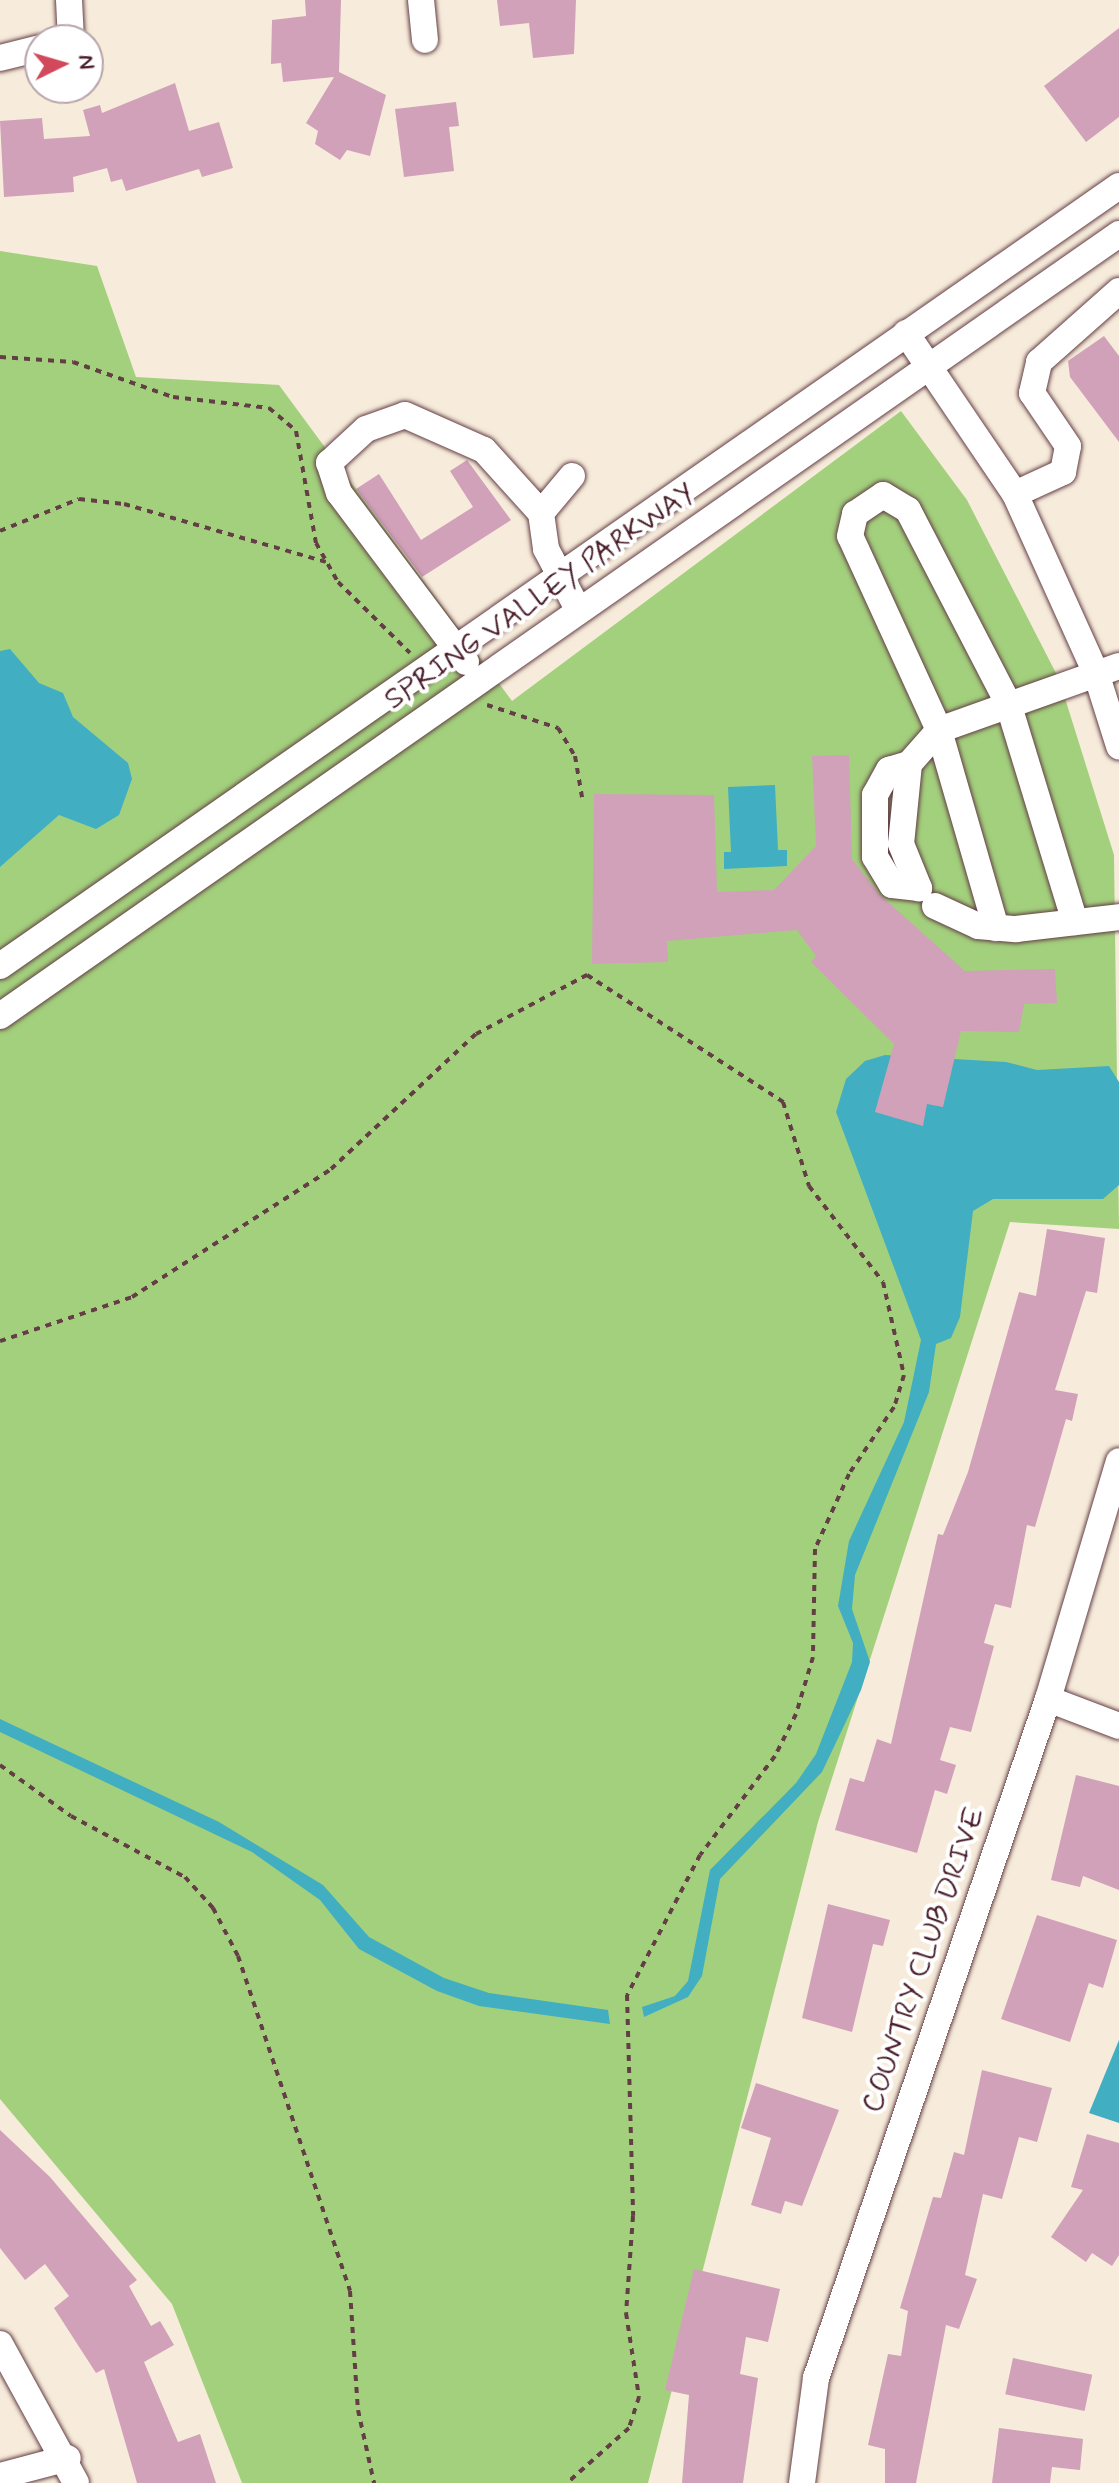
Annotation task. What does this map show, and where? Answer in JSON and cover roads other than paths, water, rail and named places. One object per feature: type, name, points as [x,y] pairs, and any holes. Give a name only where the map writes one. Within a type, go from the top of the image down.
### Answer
[{"type":"street","points":[[69,0],[71,24]]},
{"type":"street","points":[[421,0],[425,40]]},
{"type":"street","points":[[0,58],[24,52]]},
{"type":"street","name":"SPRING VALLEY PARKWAY","points":[[0,966],[1119,186]]},
{"type":"street","name":"SPRING VALLEY PARKWAY","points":[[0,1016],[469,683],[579,611],[927,365],[1119,234]]},
{"type":"street","points":[[1015,494],[1063,472],[1068,446],[1032,393],[1039,362],[1119,291]]},
{"type":"street","points":[[906,333],[1015,494],[1107,670],[1119,746]]},
{"type":"street","points":[[469,683],[455,648],[339,493],[329,463],[366,429],[405,415],[449,428],[484,450],[541,513],[546,549],[579,611]]},
{"type":"street","points":[[541,513],[572,476]]},
{"type":"street","points":[[996,928],[939,730],[850,536],[855,514],[883,495],[908,510],[1008,703],[1075,922]]},
{"type":"street","points":[[909,764],[939,730],[1107,670]]},
{"type":"street","points":[[935,906],[996,928],[1119,917]]},
{"type":"street","name":"COUNTRY CLUB DRIVE","points":[[802,2483],[816,2378],[1048,1699],[1119,1461]]},
{"type":"street","points":[[1048,1699],[1119,1726]]},
{"type":"street","points":[[0,2344],[72,2471],[0,2476]]},
{"type":"water","points":[[10,649],[39,683],[63,693],[73,717],[128,763],[132,779],[119,815],[96,829],[59,815],[0,867],[0,651]]},
{"type":"water","points":[[775,785],[778,850],[787,850],[787,866],[724,869],[724,852],[731,852],[728,787]]},
{"type":"water","points":[[885,1055],[1006,1062],[1037,1070],[1109,1066],[1119,1082],[1119,1185],[1103,1199],[993,1199],[973,1211],[960,1317],[951,1338],[936,1344],[929,1392],[855,1575],[852,1609],[870,1662],[861,1690],[822,1772],[720,1879],[702,1976],[688,1997],[644,2017],[642,2007],[675,1996],[688,1981],[710,1870],[796,1783],[816,1754],[852,1662],[853,1643],[838,1606],[849,1541],[904,1422],[921,1340],[836,1112],[846,1079],[865,1061]]},
{"type":"water","points":[[0,1719],[219,1822],[323,1885],[369,1937],[444,1978],[489,1993],[608,2010],[610,2024],[479,2006],[437,1991],[359,1949],[320,1900],[252,1852],[0,1732]]},
{"type":"water","points":[[1119,2040],[1119,2123],[1089,2113]]}]
